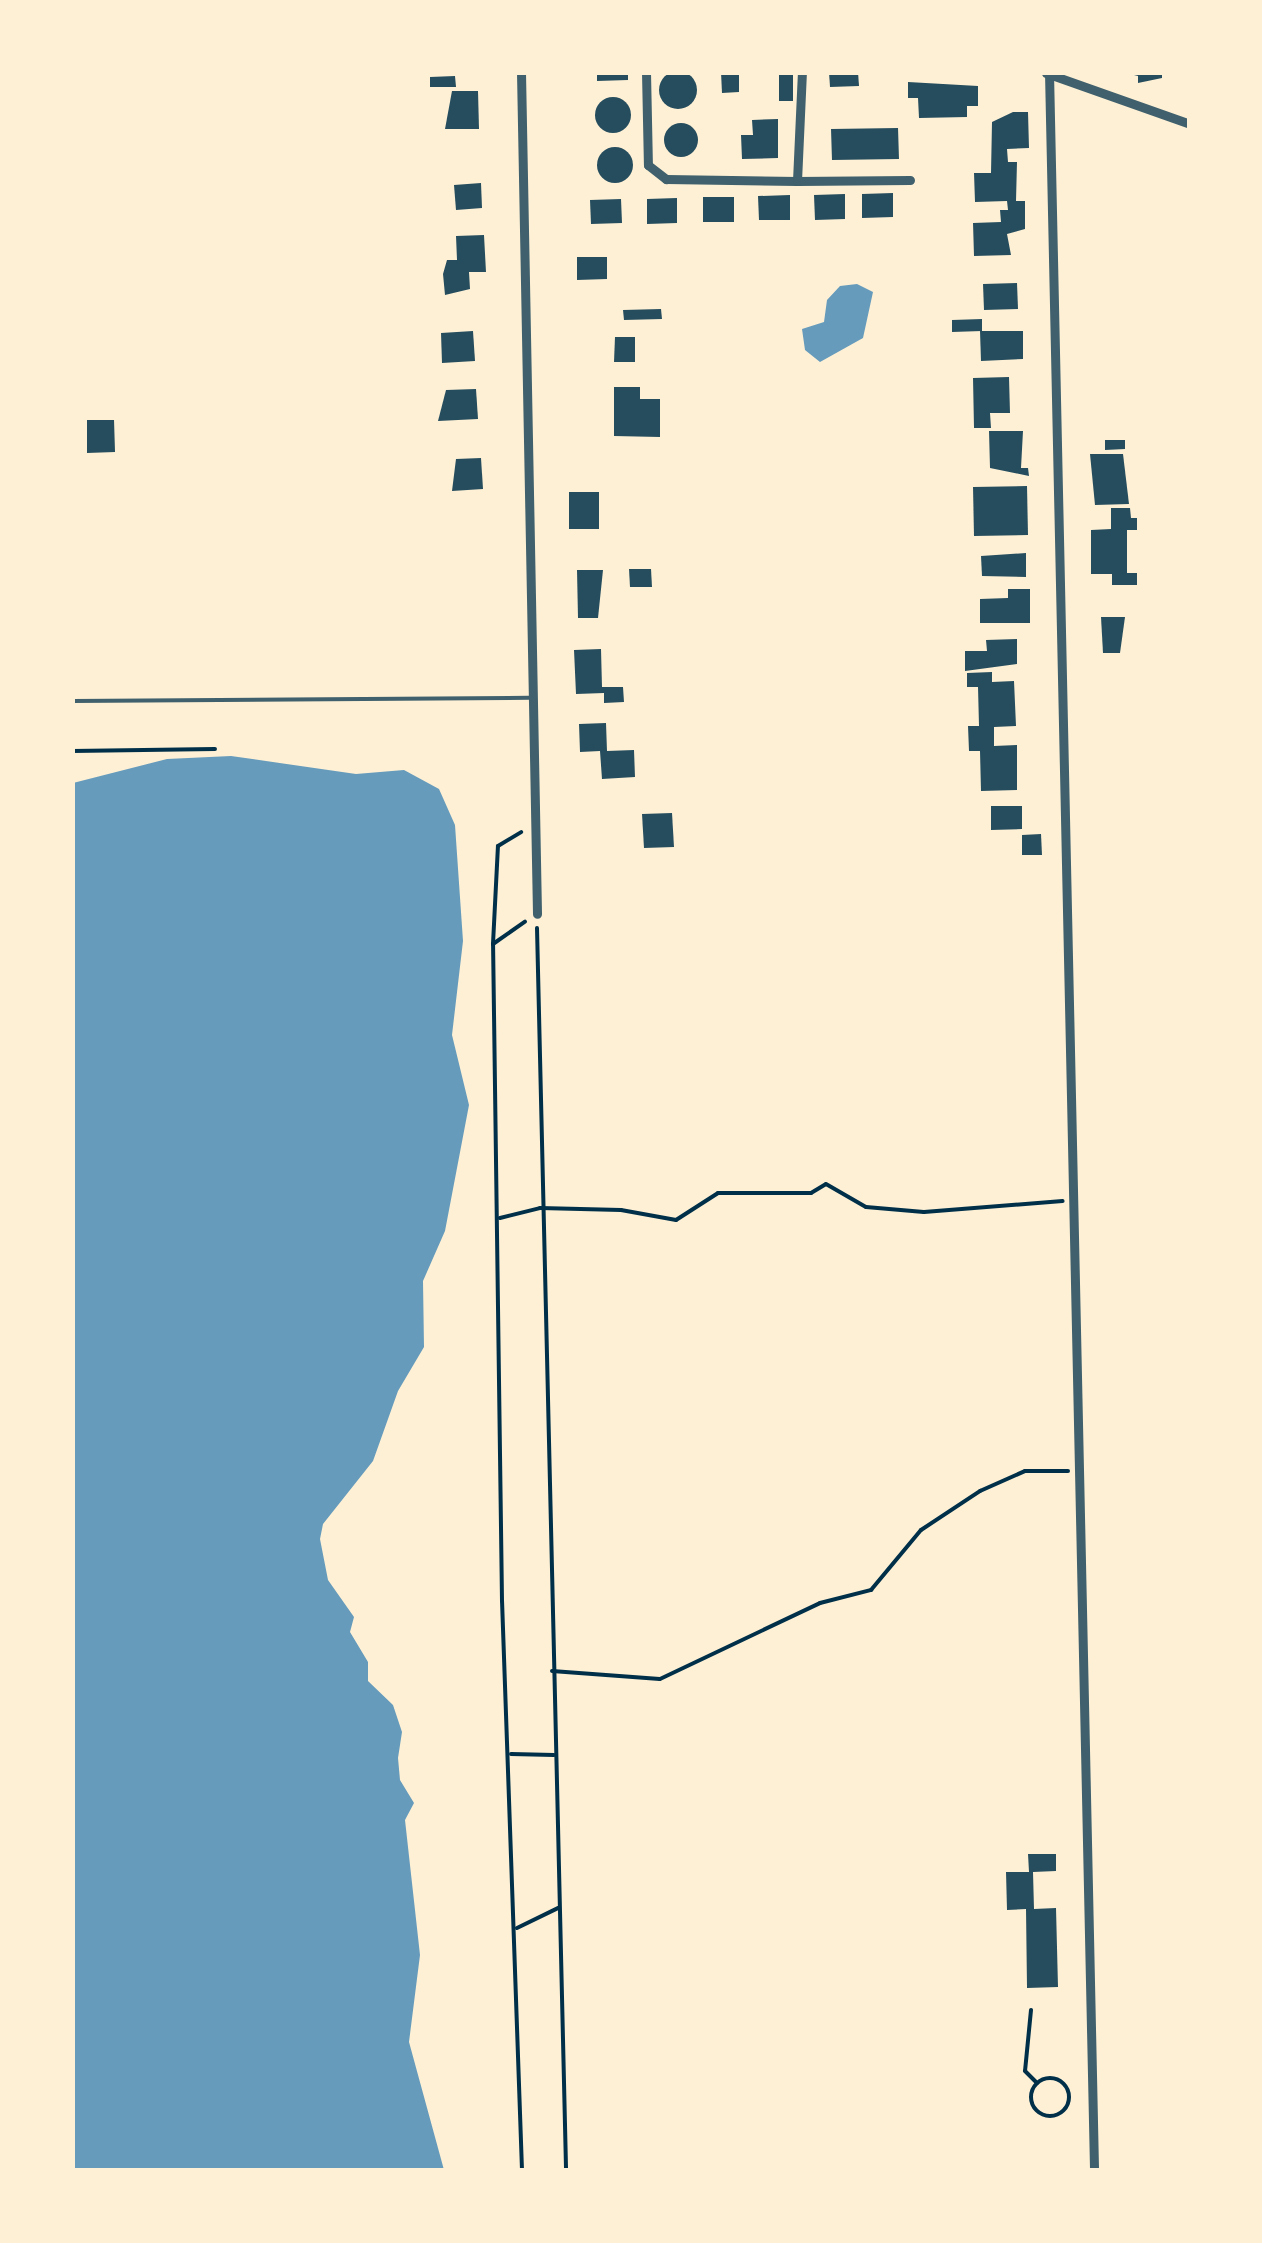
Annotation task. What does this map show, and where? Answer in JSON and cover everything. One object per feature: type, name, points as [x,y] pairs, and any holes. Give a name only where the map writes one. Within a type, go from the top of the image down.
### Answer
[{"type":"street","points":[[520,72],[528,698],[537,914]]},
{"type":"street","points":[[646,72],[648,165],[666,179],[910,180]]},
{"type":"street","points":[[797,181],[802,72]]},
{"type":"street","points":[[1094,2170],[1048,73],[1190,124]]},
{"type":"lane","points":[[72,702],[528,698]]},
{"type":"path","points":[[72,750],[215,749]]},
{"type":"path","points":[[522,2170],[502,1600],[493,944],[498,846],[534,824]]},
{"type":"path","points":[[493,944],[537,914]]},
{"type":"path","points":[[537,914],[540,1208],[566,2170]]},
{"type":"path","points":[[498,1218],[540,1208],[622,1210],[676,1220],[718,1193],[810,1193],[826,1184],[866,1208],[924,1212],[1072,1200]]},
{"type":"path","points":[[552,1672],[660,1679],[820,1602],[871,1590],[921,1530],[980,1490],[1025,1471],[1079,1473]]},
{"type":"path","points":[[510,1754],[554,1754]]},
{"type":"path","points":[[516,1928],[558,1908]]},
{"type":"path","points":[[1031,2010],[1026,2071],[1037,2083]]},
{"type":"path","points":[[1050,2078],[1064,2084],[1068,2098],[1062,2110],[1049,2116],[1036,2110],[1031,2096],[1037,2083],[1050,2078]]},
{"type":"water","points":[[857,284],[873,292],[863,338],[820,362],[805,350],[802,329],[824,322],[827,300],[840,286]]},
{"type":"water","points":[[231,756],[356,774],[404,770],[439,789],[455,825],[463,941],[452,1035],[469,1105],[445,1231],[423,1281],[424,1347],[398,1391],[373,1461],[323,1524],[320,1539],[328,1580],[354,1617],[350,1632],[368,1662],[368,1681],[393,1705],[402,1732],[400,1780],[414,1803],[405,1820],[420,1955],[409,2042],[444,2170],[73,2170],[73,783],[167,759]]},
{"type":"building","points":[[678,71],[691,77],[697,90],[691,103],[678,109],[665,103],[659,90],[665,77]]},
{"type":"building","points":[[597,72],[628,72],[628,80],[597,81]]},
{"type":"building","points":[[721,72],[739,72],[739,92],[722,93]]},
{"type":"building","points":[[779,72],[793,72],[793,101],[779,101]]},
{"type":"building","points":[[829,72],[858,72],[859,86],[830,87]]},
{"type":"building","points":[[1122,72],[1162,72],[1162,78],[1138,83],[1138,76]]},
{"type":"building","points":[[455,76],[456,87],[430,87],[430,77]]},
{"type":"building","points":[[908,82],[978,86],[978,106],[967,106],[967,117],[919,118],[918,98],[908,98]]},
{"type":"building","points":[[452,91],[478,91],[479,129],[445,129]]},
{"type":"building","points":[[613,97],[626,102],[631,115],[626,128],[613,133],[600,128],[595,115],[600,102]]},
{"type":"building","points":[[1013,112],[1028,112],[1029,148],[1007,149],[1008,162],[1017,162],[1016,201],[1025,201],[1025,229],[1007,234],[1011,255],[974,256],[973,223],[1001,222],[1000,210],[1008,210],[1007,201],[975,202],[974,173],[991,173],[992,122]]},
{"type":"building","points":[[778,119],[778,158],[742,159],[741,135],[753,135],[752,120]]},
{"type":"building","points":[[681,123],[693,128],[698,140],[693,152],[681,157],[669,152],[664,140],[669,128]]},
{"type":"building","points":[[898,128],[899,159],[832,160],[831,129]]},
{"type":"building","points":[[615,147],[628,152],[633,165],[628,178],[615,183],[602,178],[597,165],[602,152]]},
{"type":"building","points":[[481,183],[482,208],[456,210],[454,185]]},
{"type":"building","points":[[893,193],[893,217],[862,218],[862,194]]},
{"type":"building","points":[[845,194],[845,219],[815,220],[814,195]]},
{"type":"building","points":[[790,195],[790,220],[759,220],[758,196]]},
{"type":"building","points":[[703,197],[734,197],[734,222],[703,222]]},
{"type":"building","points":[[677,198],[677,223],[647,224],[647,199]]},
{"type":"building","points":[[621,199],[622,223],[591,224],[590,200]]},
{"type":"building","points":[[484,235],[486,272],[469,272],[470,289],[445,295],[443,274],[447,260],[457,260],[456,236]]},
{"type":"building","points":[[577,257],[607,257],[607,279],[577,280]]},
{"type":"building","points":[[1017,283],[1018,309],[984,310],[983,284]]},
{"type":"building","points":[[661,309],[662,319],[624,320],[623,310]]},
{"type":"building","points":[[982,319],[982,331],[952,332],[952,320]]},
{"type":"building","points":[[473,331],[475,361],[442,363],[441,333]]},
{"type":"building","points":[[980,331],[1023,331],[1023,359],[981,361]]},
{"type":"building","points":[[615,337],[635,337],[635,362],[614,362]]},
{"type":"building","points":[[1009,377],[1010,413],[990,413],[991,428],[974,428],[973,378]]},
{"type":"building","points":[[614,387],[640,387],[640,399],[660,399],[660,437],[614,436]]},
{"type":"building","points":[[476,389],[478,419],[438,421],[446,390]]},
{"type":"building","points":[[87,420],[114,420],[115,452],[87,453]]},
{"type":"building","points":[[989,431],[1023,431],[1021,468],[1028,468],[1029,476],[990,468]]},
{"type":"building","points":[[1105,440],[1125,440],[1125,449],[1105,450]]},
{"type":"building","points":[[1090,454],[1123,454],[1129,504],[1095,505]]},
{"type":"building","points":[[481,458],[483,489],[452,491],[456,459]]},
{"type":"building","points":[[1027,486],[1028,535],[974,536],[973,487]]},
{"type":"building","points":[[569,492],[599,492],[599,529],[569,529]]},
{"type":"building","points":[[1111,508],[1130,508],[1131,518],[1137,518],[1137,530],[1127,530],[1127,573],[1137,573],[1137,585],[1112,585],[1112,574],[1091,574],[1091,530],[1111,529]]},
{"type":"building","points":[[1026,553],[1026,577],[982,576],[981,556]]},
{"type":"building","points":[[629,569],[651,569],[652,587],[630,587]]},
{"type":"building","points":[[577,570],[603,570],[598,618],[578,618]]},
{"type":"building","points":[[1008,589],[1030,589],[1030,623],[980,623],[980,599],[1008,598]]},
{"type":"building","points":[[1101,617],[1125,617],[1120,653],[1103,653]]},
{"type":"building","points":[[1017,639],[1017,664],[965,671],[965,651],[987,651],[986,640]]},
{"type":"building","points":[[601,649],[602,687],[623,687],[624,702],[604,703],[604,693],[576,694],[574,650]]},
{"type":"building","points":[[992,672],[992,682],[1014,681],[1016,726],[994,727],[994,746],[1017,745],[1017,790],[981,791],[980,751],[969,751],[968,726],[979,726],[978,687],[967,687],[967,673]]},
{"type":"building","points":[[606,723],[607,751],[634,750],[635,777],[602,779],[600,751],[580,752],[579,724]]},
{"type":"building","points":[[991,806],[1022,806],[1022,829],[991,830]]},
{"type":"building","points":[[672,813],[674,847],[644,848],[642,814]]},
{"type":"building","points":[[1041,834],[1042,855],[1022,855],[1022,835]]},
{"type":"building","points":[[1028,1854],[1056,1854],[1056,1871],[1033,1872],[1034,1909],[1056,1908],[1058,1987],[1027,1988],[1026,1909],[1007,1910],[1006,1872],[1029,1872]]}]
